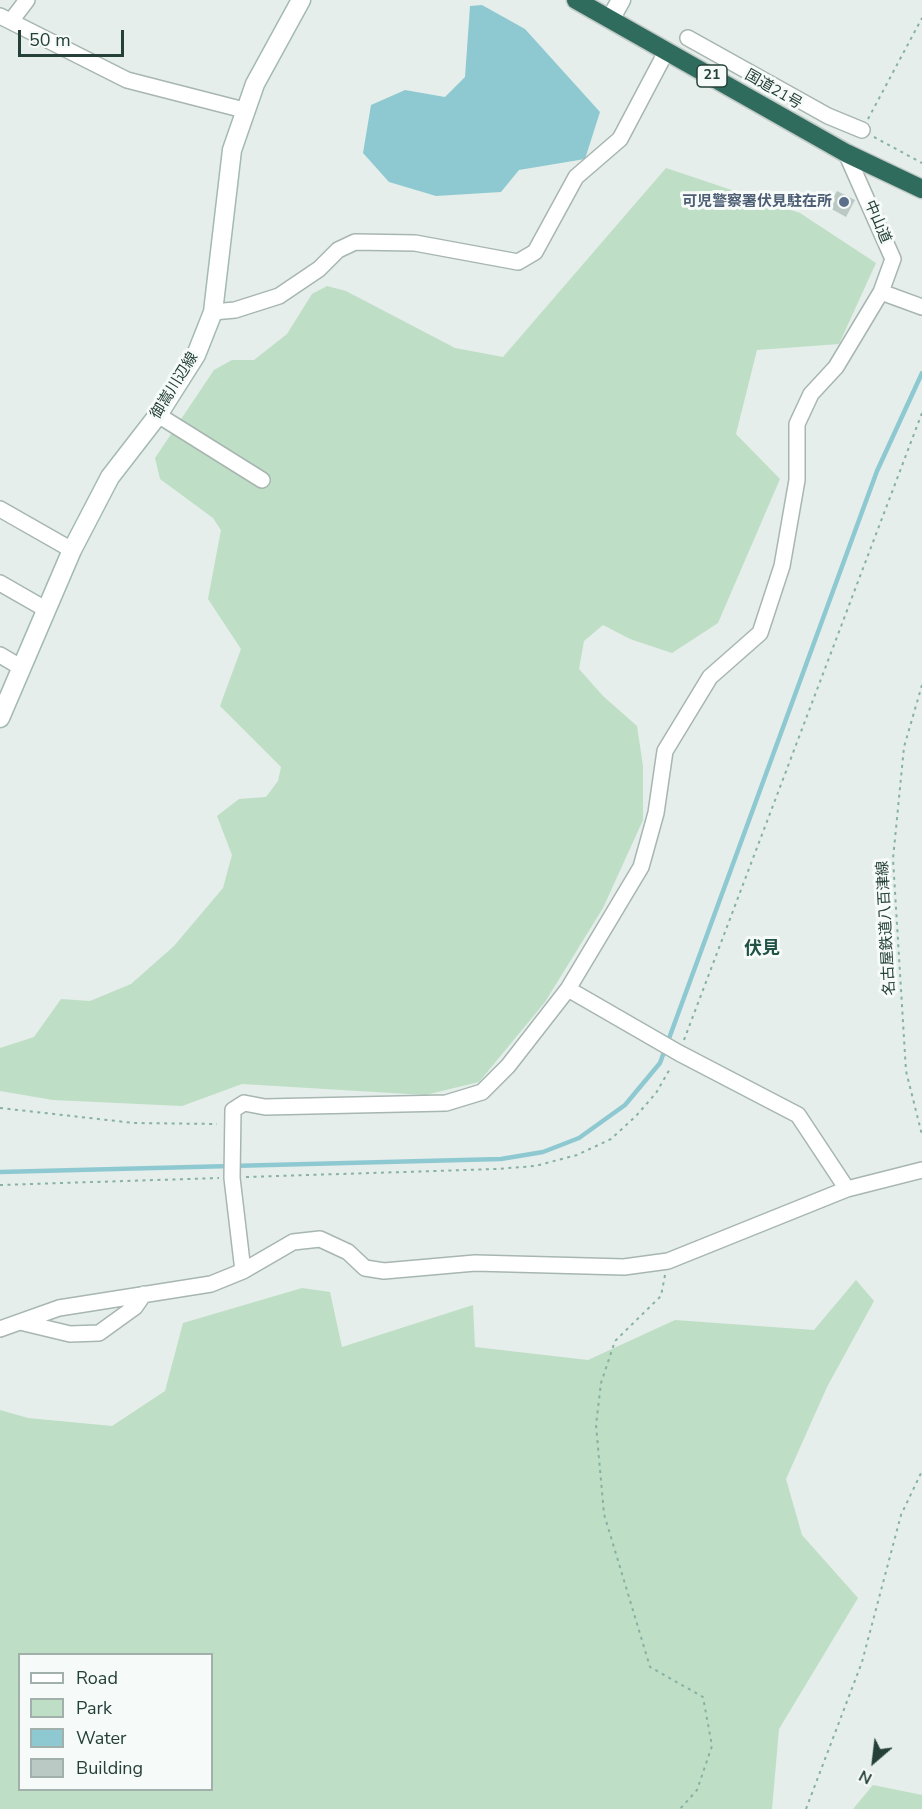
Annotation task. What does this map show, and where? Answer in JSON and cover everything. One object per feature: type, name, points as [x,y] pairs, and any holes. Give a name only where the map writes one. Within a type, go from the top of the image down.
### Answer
[{"type":"highway","name":"国道21号","points":[[576,0],[846,153],[922,189]]},
{"type":"main road","name":"御嵩川辺線","points":[[0,718],[4,696],[22,668],[72,550],[110,477],[158,415],[196,355],[213,312],[232,150],[244,110],[255,84],[301,0]]},
{"type":"main road","points":[[611,18],[621,0]]},
{"type":"street","points":[[27,0],[6,18],[127,80],[244,110]]},
{"type":"street","points":[[688,38],[828,116],[862,130]]},
{"type":"street","points":[[213,312],[235,310],[279,296],[319,269],[338,250],[355,242],[415,243],[518,262],[535,252],[576,177],[620,140],[667,50]]},
{"type":"street","name":"中山道","points":[[232,1124],[233,1110],[244,1103],[265,1107],[446,1102],[482,1092],[508,1066],[568,989],[641,867],[656,813],[664,751],[710,677],[760,633],[782,566],[797,480],[797,424],[811,394],[836,367],[881,292],[893,259],[846,153]]},
{"type":"street","points":[[881,292],[922,307]]},
{"type":"street","points":[[158,415],[262,480]]},
{"type":"street","points":[[0,509],[72,550]]},
{"type":"street","points":[[0,583],[47,610]]},
{"type":"street","points":[[0,655],[22,668]]},
{"type":"street","points":[[568,989],[679,1053],[798,1115],[847,1189]]},
{"type":"street","points":[[232,1124],[232,1178],[243,1271]]},
{"type":"street","points":[[0,1329],[59,1308],[211,1284],[243,1271],[292,1242],[320,1239],[348,1252],[365,1268],[384,1271],[475,1263],[624,1267],[668,1261],[847,1189],[921,1174]]},
{"type":"street","points":[[20,1322],[70,1334],[99,1333],[135,1306],[144,1294]]},
{"type":"path","points":[[922,18],[862,130],[922,163]]},
{"type":"path","points":[[0,1185],[497,1169],[535,1166],[577,1155],[611,1139],[656,1093],[679,1053],[922,413]]},
{"type":"path","name":"名古屋鉄道八百津線","points":[[922,685],[904,747],[893,860],[906,1071],[922,1135]]},
{"type":"path","points":[[0,1108],[134,1123],[232,1124]]},
{"type":"path","points":[[668,1261],[661,1296],[615,1341],[601,1383],[596,1425],[604,1514],[650,1667],[703,1697],[712,1746],[697,1790],[680,1809]]},
{"type":"path","points":[[806,1809],[862,1662],[902,1515],[922,1471]]},
{"type":"green space","points":[[666,168],[800,213],[876,263],[839,344],[757,350],[736,434],[780,479],[718,623],[672,653],[630,639],[603,625],[584,641],[579,669],[603,696],[637,726],[643,766],[643,820],[603,908],[545,1002],[479,1082],[425,1095],[242,1084],[182,1106],[53,1100],[0,1091],[0,1048],[34,1037],[61,999],[90,1001],[131,984],[174,946],[223,888],[232,855],[217,816],[239,799],[266,797],[278,781],[281,767],[220,706],[241,649],[208,599],[221,530],[213,518],[160,479],[155,458],[214,370],[232,360],[254,360],[287,334],[312,294],[327,286],[346,291],[455,348],[503,357]]},
{"type":"green space","points":[[856,1280],[874,1301],[827,1387],[786,1479],[802,1535],[858,1598],[779,1729],[772,1809],[0,1809],[0,1410],[28,1418],[112,1426],[165,1391],[183,1323],[302,1288],[330,1292],[342,1347],[473,1305],[475,1347],[588,1360],[675,1320],[814,1330]]},
{"type":"green space","points":[[873,1785],[922,1795],[922,1809],[853,1809]]},
{"type":"water","points":[[482,5],[525,29],[600,112],[585,159],[519,170],[501,192],[436,196],[389,182],[363,153],[371,105],[405,90],[445,97],[465,77],[470,6]]},
{"type":"building","points":[[837,191],[855,200],[846,217],[828,207]]},
{"type":"waterway","points":[[0,1172],[501,1159],[543,1152],[579,1138],[625,1105],[660,1063],[877,471],[922,373]]},
{"type":"place","name":"可児警察署伏見駐在所","points":[[844,202]]},
{"type":"district","name":"伏見","points":[[762,950]]}]
